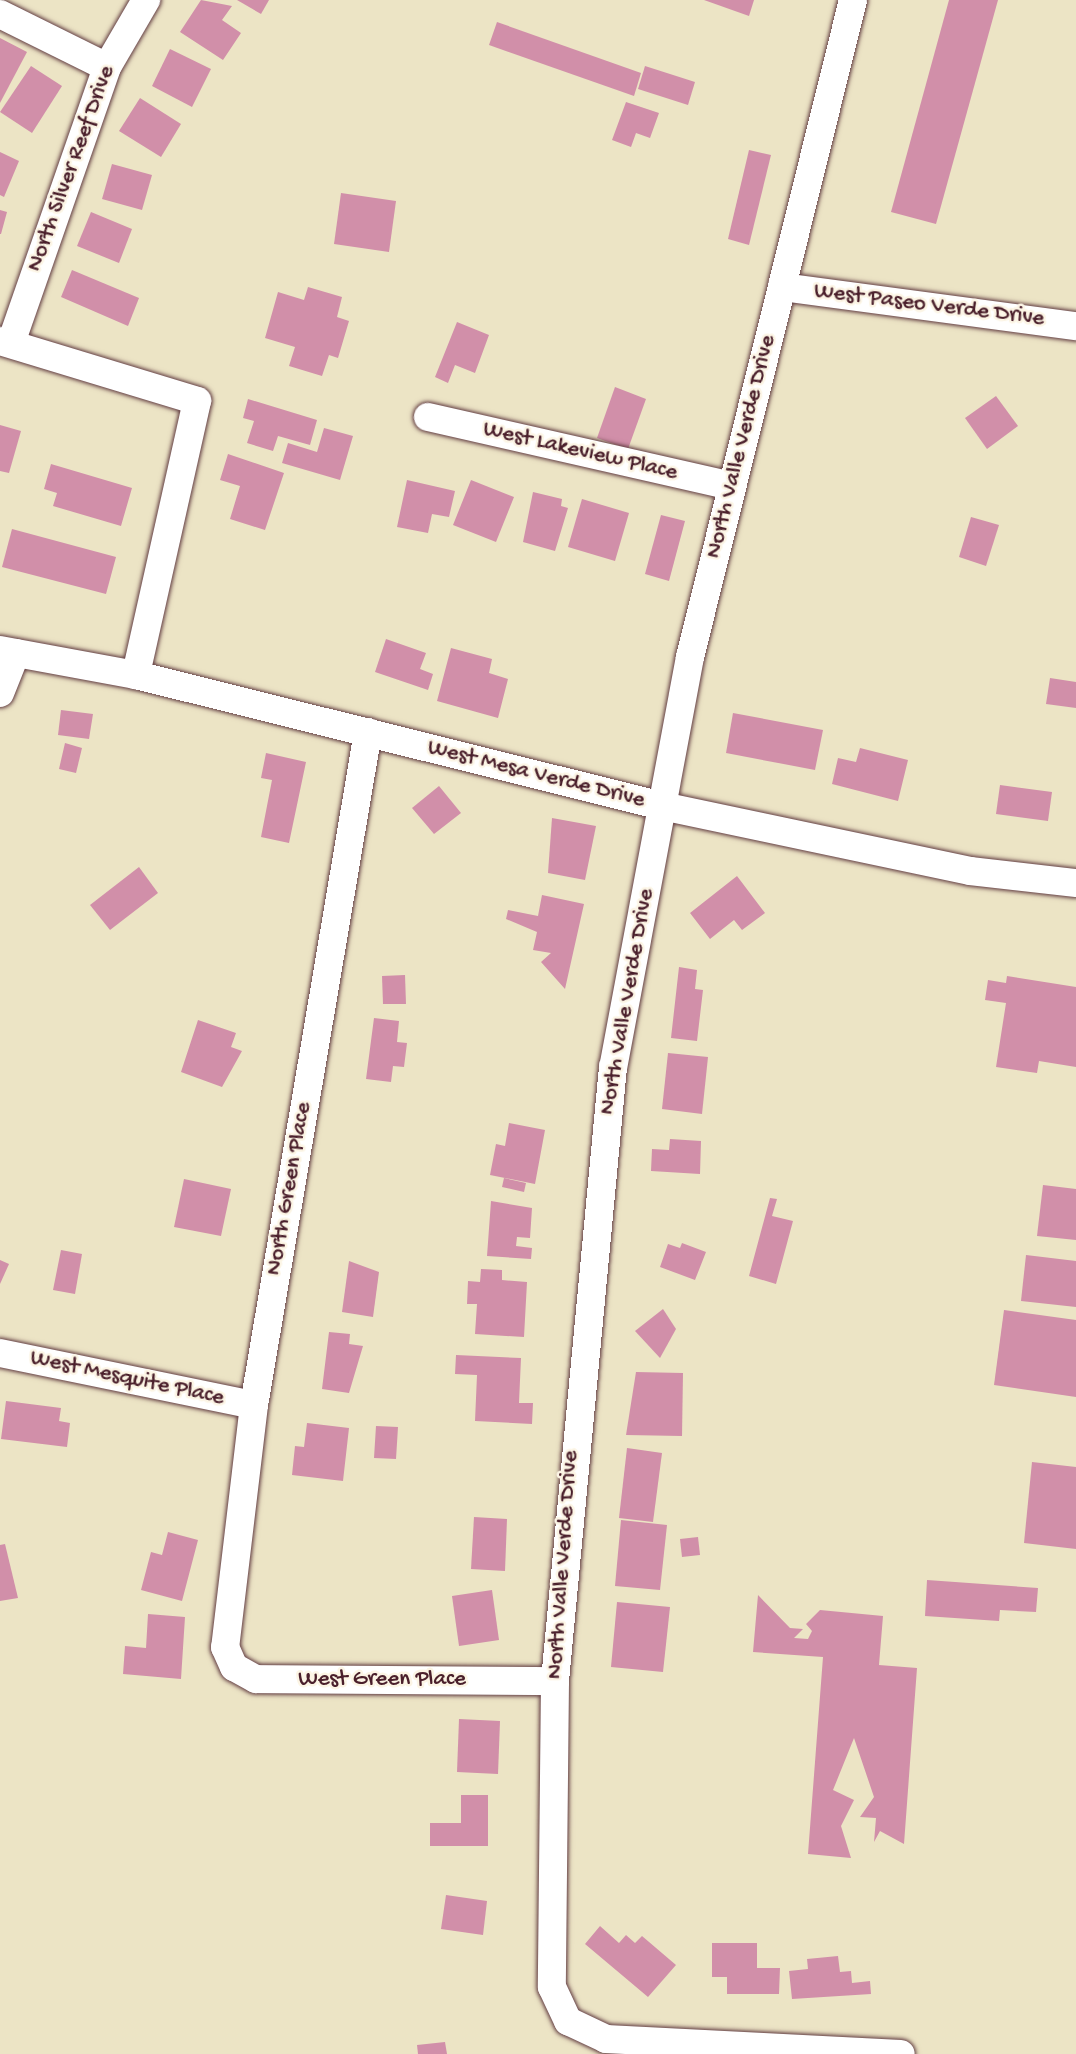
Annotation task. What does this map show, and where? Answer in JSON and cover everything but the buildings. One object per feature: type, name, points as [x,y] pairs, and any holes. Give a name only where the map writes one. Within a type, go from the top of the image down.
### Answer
[{"type":"street","name":"North Silver Reef Drive","points":[[6,342],[107,66],[146,0]]},
{"type":"street","name":"North Valle Verde Drive","points":[[853,0],[731,486],[662,806],[613,1067],[555,1681],[552,1987],[568,2021],[606,2039],[901,2054]]},
{"type":"street","points":[[0,14],[107,66]]},
{"type":"street","name":"West Paseo Verde Drive","points":[[782,287],[1076,326]]},
{"type":"street","points":[[6,342],[197,401],[136,675]]},
{"type":"street","name":"West Lakeview Place","points":[[428,417],[731,486]]},
{"type":"street","points":[[0,693],[8,651]]},
{"type":"street","name":"West Mesa Verde Drive","points":[[8,651],[136,675],[662,806],[971,871],[1076,883]]},
{"type":"street","name":"North Green Place","points":[[225,1647],[254,1405],[368,732]]},
{"type":"street","name":"West Mesquite Place","points":[[0,1353],[254,1405]]},
{"type":"street","name":"West Green Place","points":[[225,1647],[234,1667],[256,1679],[555,1681]]}]
